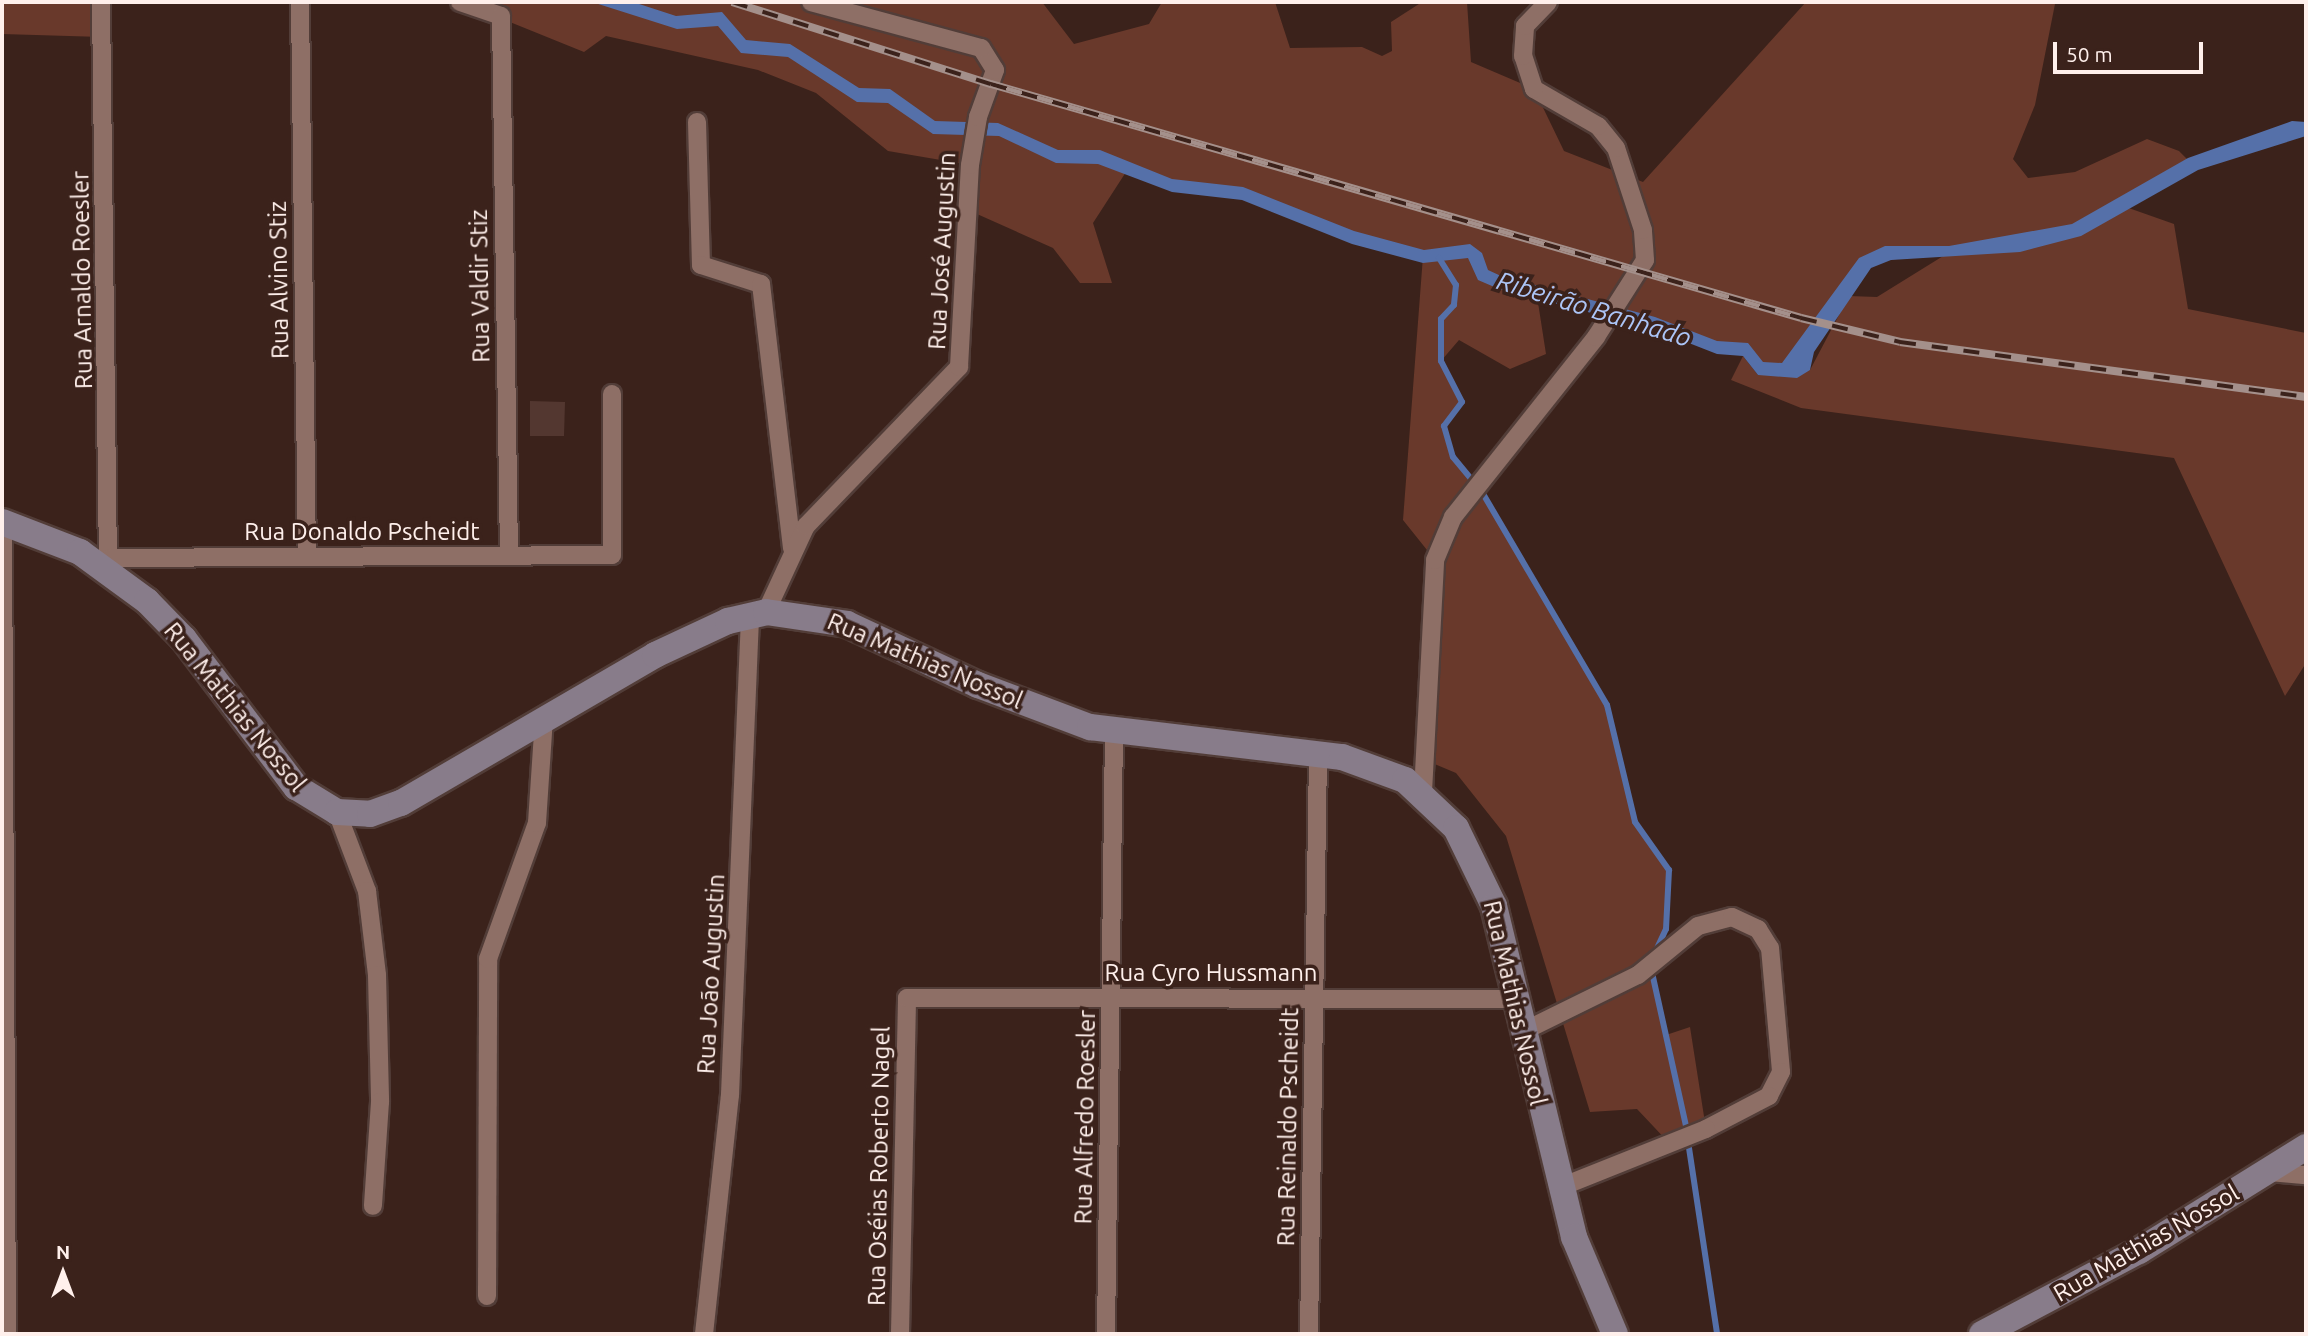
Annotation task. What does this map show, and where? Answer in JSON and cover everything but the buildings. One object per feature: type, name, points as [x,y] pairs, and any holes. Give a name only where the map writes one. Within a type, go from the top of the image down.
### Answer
[{"type":"street","name":"Rua Arnaldo Roesler","points":[[101,2],[109,564]]},
{"type":"street","name":"Rua Alvino Stiz","points":[[300,2],[307,557]]},
{"type":"street","name":"Rua Valdir Stiz","points":[[460,2],[501,16],[509,556]]},
{"type":"street","name":"Rua José Augustin","points":[[758,613],[792,548],[824,506],[959,367],[973,146],[978,117],[995,71],[981,48],[811,2]]},
{"type":"street","points":[[1423,792],[1435,560],[1467,498],[1596,337],[1645,260],[1643,230],[1616,148],[1598,125],[1534,89],[1523,57],[1525,26],[1548,2]]},
{"type":"street","points":[[697,121],[701,265],[761,284],[792,548]]},
{"type":"street","name":"Rua Donaldo Pscheidt","points":[[109,564],[307,557],[612,555],[612,394]]},
{"type":"street","name":"Rua Mathias Nossol","points":[[2,522],[50,537],[109,564],[184,639],[296,787],[337,812],[370,814],[401,803],[677,643],[758,613],[848,624],[978,685],[1114,733],[1318,753],[1383,770],[1423,792],[1456,828],[1482,875],[1562,1188],[1587,1274],[1615,1334]]},
{"type":"street","points":[[2,522],[7,1334]]},
{"type":"street","name":"Rua João Augustin","points":[[704,1334],[730,1095],[758,613]]},
{"type":"street","points":[[486,1296],[488,959],[537,823],[544,718]]},
{"type":"street","name":"Rua Alfredo Roesler","points":[[1106,1334],[1114,733]]},
{"type":"street","name":"Rua Reinaldo Pscheidt","points":[[1309,1334],[1318,753]]},
{"type":"street","points":[[337,812],[367,891],[377,975],[381,1060],[373,1206]]},
{"type":"street","points":[[1522,1032],[1638,975],[1698,926],[1732,917],[1758,929],[1770,948],[1781,1072],[1769,1096],[1706,1129],[1562,1188]]},
{"type":"street","name":"Rua Cyro Hussmann","points":[[907,998],[1515,999]]},
{"type":"street","name":"Rua Oséias Roberto Nagel","points":[[900,1334],[907,998]]},
{"type":"street","name":"Rua Mathias Nossol","points":[[1982,1334],[2270,1172],[2306,1147]]},
{"type":"street","points":[[2270,1172],[2306,1175]]},
{"type":"shaded area","points":[[2,2],[101,2],[102,37],[2,34]]},
{"type":"shaded area","points":[[460,2],[1042,2],[1074,44],[1149,24],[1162,2],[1275,2],[1290,48],[1362,47],[1382,56],[1392,51],[1391,22],[1422,2],[1467,2],[1471,62],[1534,89],[1564,151],[1643,182],[1806,2],[2055,4],[2035,105],[2013,159],[2028,178],[2075,172],[2147,139],[2179,151],[2191,163],[2123,206],[2174,224],[2188,309],[2306,333],[2306,663],[2285,696],[2174,458],[1801,408],[1731,380],[1743,356],[1758,375],[1810,370],[1849,296],[1877,297],[1948,253],[1863,263],[1791,370],[1760,368],[1745,349],[1537,296],[1546,354],[1510,369],[1459,340],[1441,361],[1462,402],[1445,426],[1453,457],[1482,492],[1607,705],[1635,822],[1669,870],[1666,929],[1650,963],[1666,1035],[1690,1027],[1706,1129],[1670,1144],[1637,1109],[1590,1112],[1506,836],[1456,773],[1425,760],[1435,560],[1403,520],[1423,256],[1352,237],[1241,192],[1126,172],[1093,223],[1112,283],[1080,283],[1053,248],[968,210],[970,165],[888,151],[816,93],[758,70],[606,36],[584,52]]},
{"type":"water","name":"Ribeirão Banhado","points":[[592,2],[633,2],[676,16],[722,12],[746,40],[790,44],[859,88],[890,89],[935,121],[998,123],[1058,150],[1100,150],[1172,179],[1243,187],[1354,231],[1424,250],[1470,244],[1482,253],[1488,270],[1501,276],[1655,317],[1717,341],[1748,343],[1763,362],[1782,363],[1859,258],[1885,246],[1949,246],[2072,224],[2188,158],[2292,121],[2306,122],[2306,136],[2198,170],[2081,236],[2020,252],[1891,260],[1871,268],[1814,352],[1810,370],[1797,378],[1758,375],[1743,356],[1717,354],[1653,329],[1499,289],[1478,280],[1468,258],[1423,263],[1352,244],[1242,200],[1172,192],[1098,164],[1056,163],[999,136],[933,134],[888,103],[857,102],[788,57],[741,53],[718,26],[677,29]]},
{"type":"waterway","points":[[1439,258],[1456,285],[1454,305],[1441,319],[1441,361],[1462,402],[1444,426],[1453,457],[1482,492],[1607,705],[1635,822],[1669,870],[1666,929],[1654,955]]},
{"type":"waterway","points":[[1651,968],[1687,1130]]},
{"type":"waterway","points":[[1689,1148],[1717,1334]]},
{"type":"railway","points":[[732,2],[991,84],[1801,318],[1900,342],[2306,397]]}]
